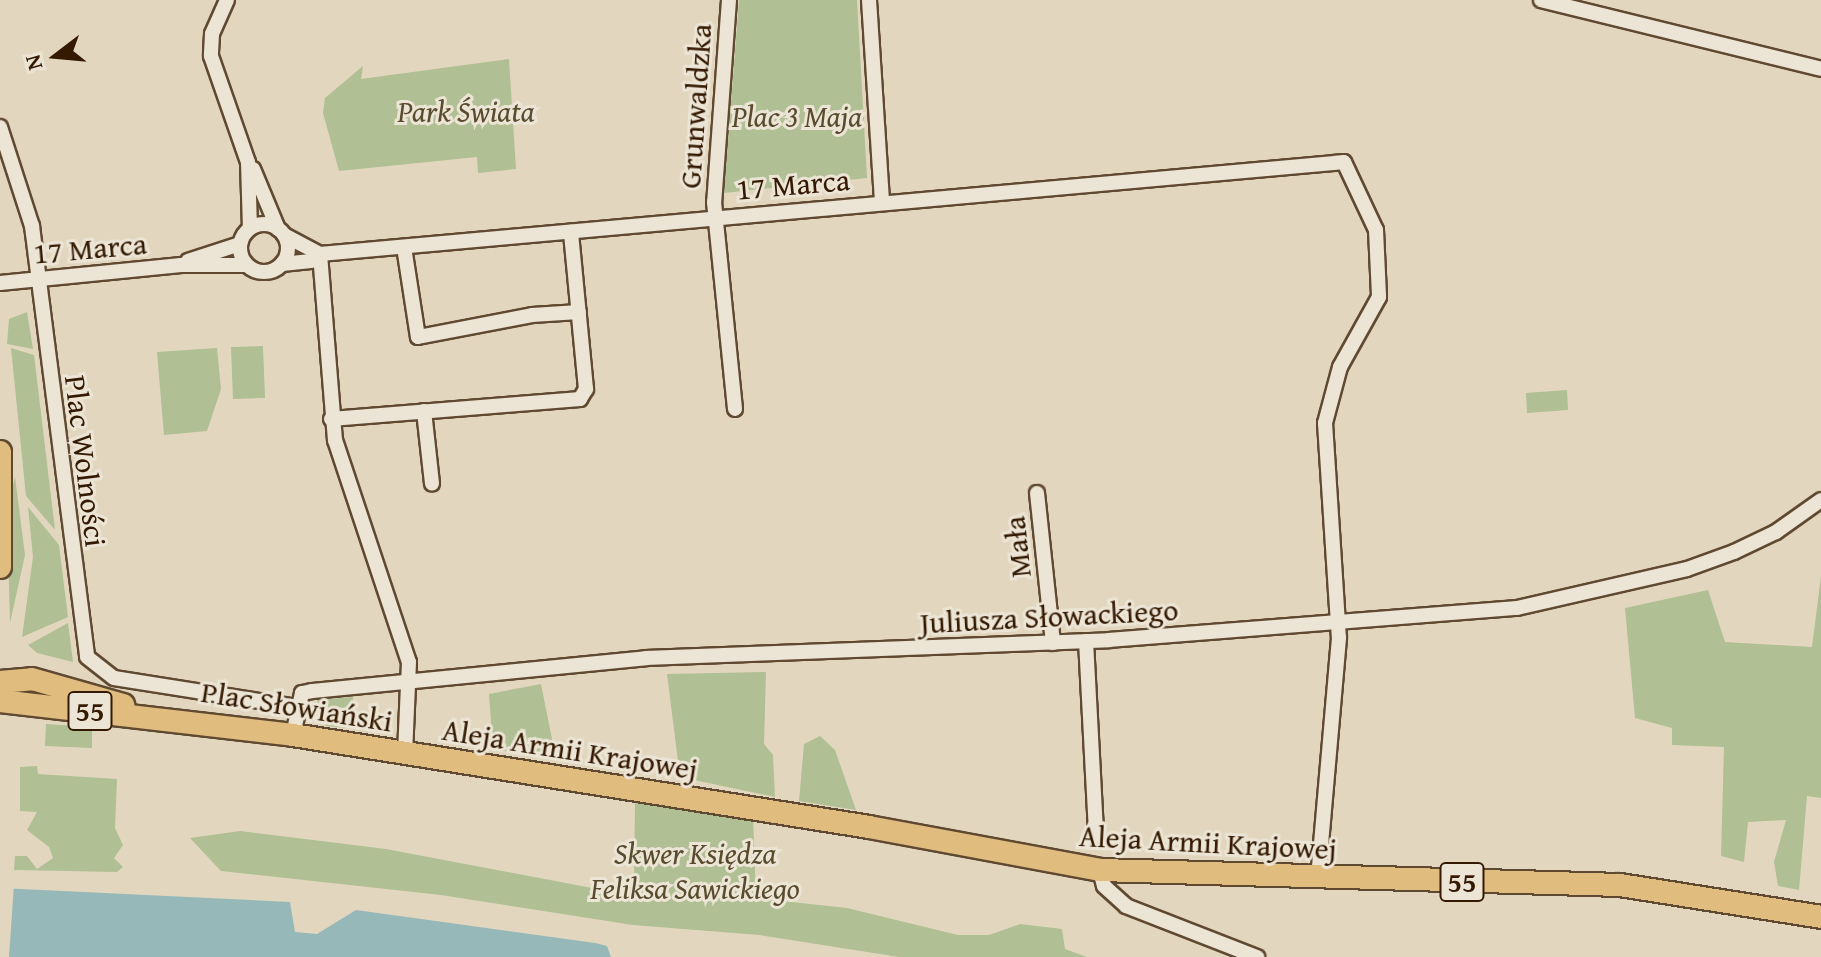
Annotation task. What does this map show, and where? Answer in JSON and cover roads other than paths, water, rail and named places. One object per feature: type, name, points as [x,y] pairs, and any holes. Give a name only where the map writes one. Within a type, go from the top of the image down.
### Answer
[{"type":"main road","points":[[0,452],[0,567]]},
{"type":"main road","name":"Plac Słowiański","points":[[0,682],[48,682],[180,718]]},
{"type":"main road","name":"Plac Słowiański","points":[[0,701],[180,718],[405,753]]},
{"type":"main road","name":"Aleja Armii Krajowej","points":[[405,753],[869,827],[1100,870],[1318,879],[1620,885],[1821,917]]},
{"type":"street","points":[[227,0],[217,19],[211,56],[248,162],[288,250],[282,264],[260,272],[246,265],[240,244],[250,228],[248,162]]},
{"type":"street","name":"Grunwaldzka","points":[[729,0],[715,216],[735,409]]},
{"type":"street","points":[[869,0],[882,202]]},
{"type":"street","points":[[1541,0],[1821,69]]},
{"type":"street","name":"Plac Wolności","points":[[0,127],[32,226],[84,649]]},
{"type":"street","name":"17 Marca","points":[[282,264],[311,261],[320,254],[715,216],[1269,165],[1344,162],[1378,237],[1377,305],[1340,367],[1325,423],[1339,624]]},
{"type":"street","points":[[250,228],[264,224],[320,254],[331,419],[409,662],[411,683],[405,753]]},
{"type":"street","points":[[331,419],[580,399],[586,389],[571,232]]},
{"type":"street","name":"17 Marca","points":[[181,265],[240,244]]},
{"type":"street","points":[[404,247],[421,338],[532,315],[579,312]]},
{"type":"street","name":"17 Marca","points":[[1,283],[181,265],[246,265]]},
{"type":"street","points":[[424,411],[432,484]]},
{"type":"street","name":"Mała","points":[[1037,493],[1053,643]]},
{"type":"street","name":"Juliusza Słowackiego","points":[[297,707],[302,693],[646,658],[1053,643],[1339,624],[1517,608],[1687,569],[1757,542],[1821,500]]},
{"type":"street","points":[[1318,879],[1339,624]]},
{"type":"street","points":[[1086,641],[1096,835]]},
{"type":"street","name":"Plac Słowiański","points":[[84,649],[95,667],[114,678],[297,707]]},
{"type":"street","points":[[293,735],[297,707]]},
{"type":"street","points":[[1100,870],[1104,886],[1126,906],[1257,957]]},
{"type":"water","points":[[0,888],[290,902],[295,932],[317,934],[356,910],[595,943],[607,946],[611,957],[0,957]]},
{"type":"park label","name":"Park Świata","points":[[466,111]]},
{"type":"park label","name":"Plac 3 Maja","points":[[797,116]]},
{"type":"park label","name":"Skwer Księdza Feliksa Sawickiego","points":[[695,870]]}]
